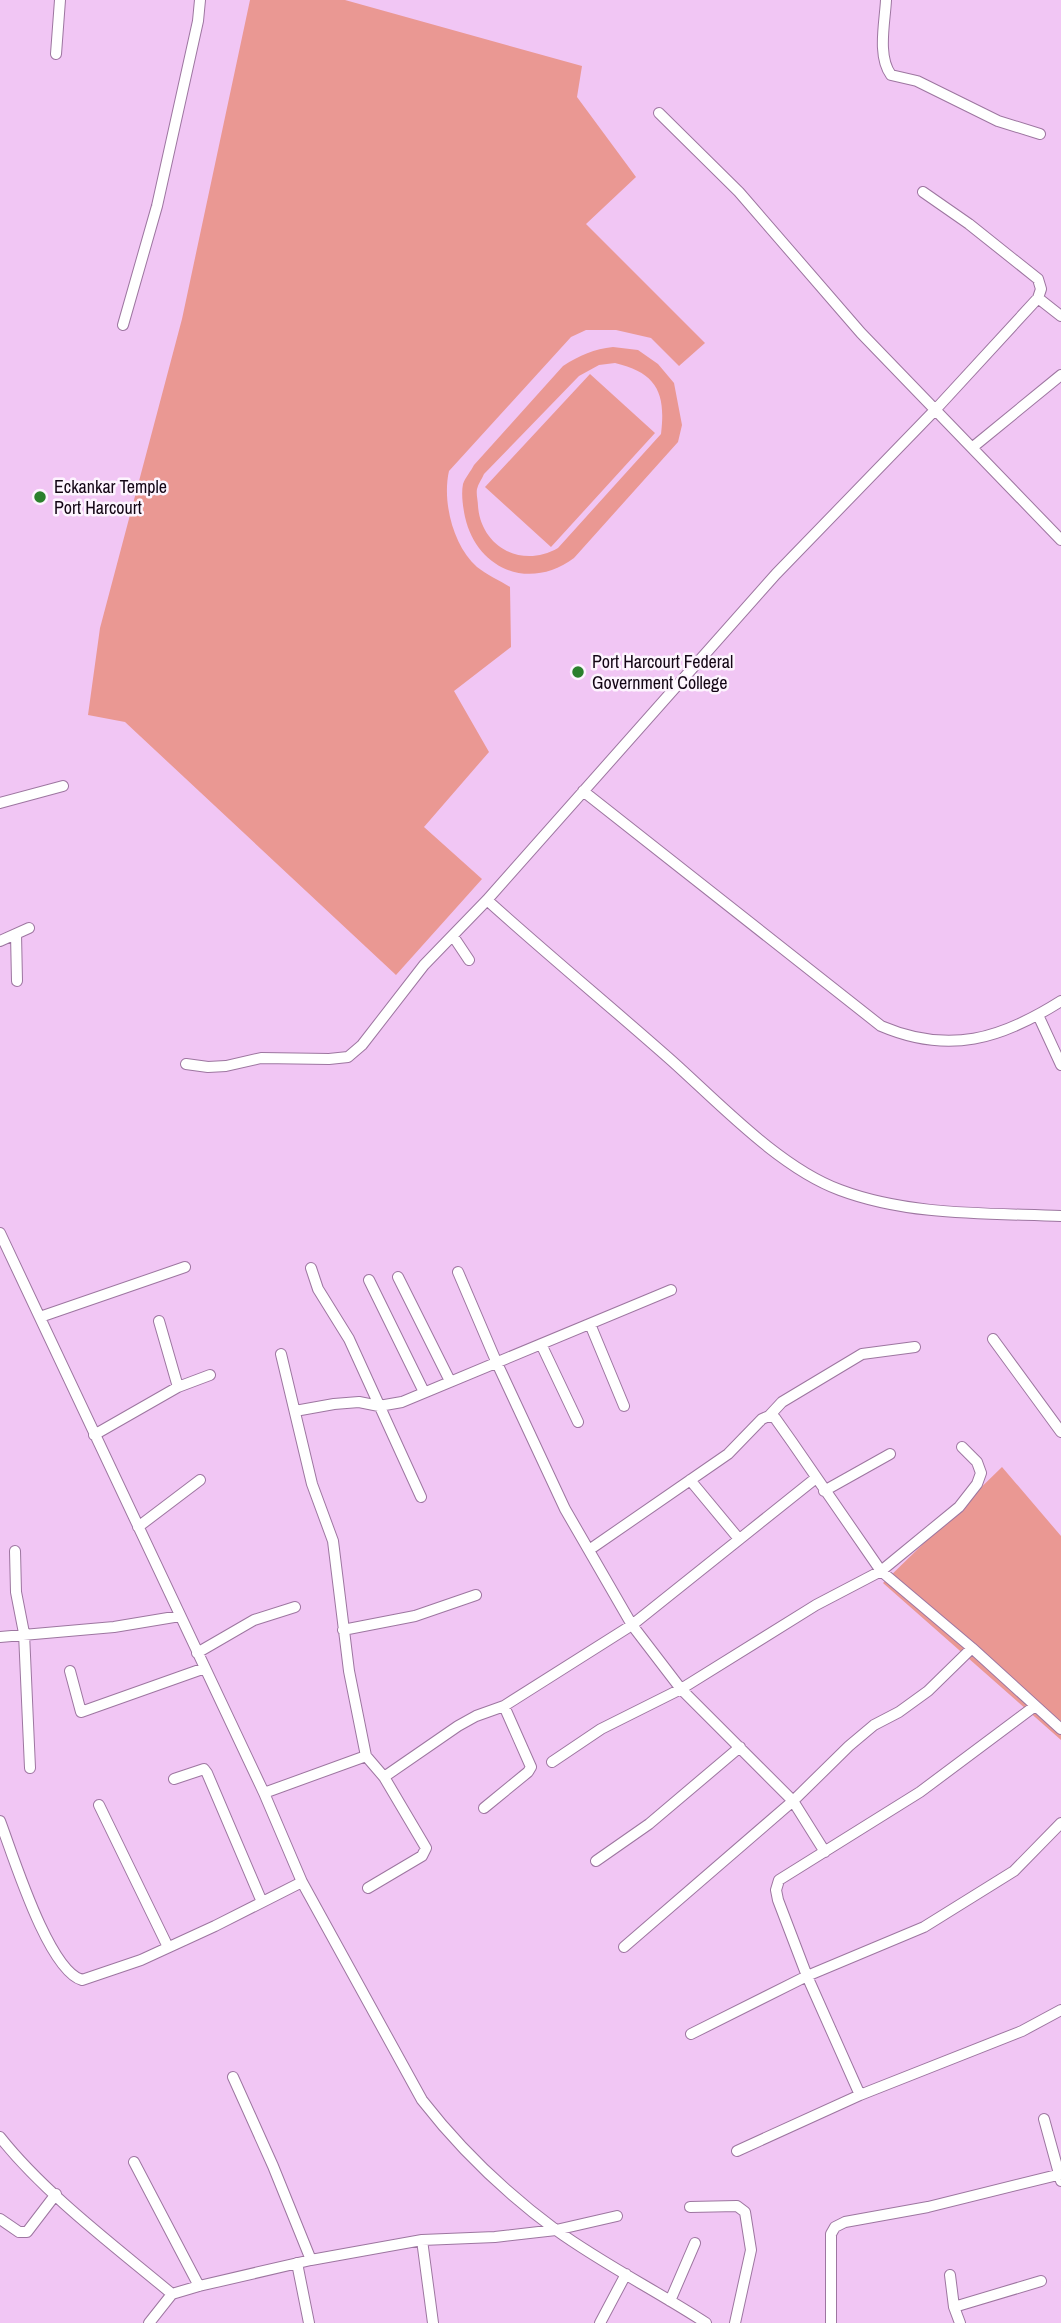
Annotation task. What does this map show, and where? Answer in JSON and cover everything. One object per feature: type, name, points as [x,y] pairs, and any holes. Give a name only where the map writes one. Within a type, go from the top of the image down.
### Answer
[{"type":"street","points":[[56,54],[60,0]]},
{"type":"street","points":[[123,325],[157,206],[198,21],[200,0]]},
{"type":"street","points":[[886,0],[884,53],[886,67],[891,75],[917,81],[999,121],[1040,134]]},
{"type":"street","points":[[659,113],[740,192],[862,333],[1061,540]]},
{"type":"street","points":[[186,1064],[208,1067],[261,1058],[348,1057],[362,1045],[424,965],[487,900],[776,573],[936,409],[1038,298],[1041,289],[1038,279],[969,224],[923,192]]},
{"type":"street","points":[[1038,298],[1061,316]]},
{"type":"street","points":[[973,447],[1061,374]]},
{"type":"street","points":[[0,803],[63,786]]},
{"type":"street","points":[[583,791],[881,1026],[926,1041],[949,1043],[983,1038],[1038,1015],[1061,1000]]},
{"type":"street","points":[[487,900],[790,1164],[805,1174],[838,1190],[901,1206],[1061,1216]]},
{"type":"street","points":[[0,941],[29,928]]},
{"type":"street","points":[[16,934],[17,981]]},
{"type":"street","points":[[453,936],[469,960]]},
{"type":"street","points":[[1038,1015],[1061,1065]]},
{"type":"street","points":[[0,1233],[264,1793],[302,1882],[422,2100],[479,2165],[556,2230],[706,2323]]},
{"type":"street","points":[[40,1317],[185,1268]]},
{"type":"street","points":[[311,1268],[318,1289],[349,1339],[421,1497]]},
{"type":"street","points":[[458,1272],[496,1362],[565,1508],[632,1625],[681,1689],[793,1801],[825,1852]]},
{"type":"street","points":[[398,1278],[450,1381]]},
{"type":"street","points":[[369,1280],[424,1392]]},
{"type":"street","points":[[295,1411],[334,1404],[359,1402],[379,1406],[402,1402],[671,1290]]},
{"type":"street","points":[[159,1321],[178,1387]]},
{"type":"street","points":[[590,1324],[624,1406]]},
{"type":"street","points":[[993,1339],[1061,1432]]},
{"type":"street","points":[[541,1344],[578,1422]]},
{"type":"street","points":[[589,1550],[728,1454],[782,1402],[862,1354],[915,1347]]},
{"type":"street","points":[[281,1354],[312,1484],[333,1541],[343,1630],[366,1756],[384,1777],[426,1848],[425,1852],[368,1888]]},
{"type":"street","points":[[94,1435],[178,1387],[209,1375]]},
{"type":"street","points":[[769,1416],[775,1419],[881,1572],[972,1648],[1061,1728]]},
{"type":"street","points":[[552,1762],[601,1729],[681,1689],[816,1605],[881,1572],[959,1507],[977,1484],[981,1473],[977,1462],[962,1447]]},
{"type":"street","points":[[824,1491],[890,1454]]},
{"type":"street","points":[[384,1777],[458,1726],[504,1706],[632,1625],[816,1478]]},
{"type":"street","points":[[138,1527],[200,1480]]},
{"type":"street","points":[[690,1480],[739,1539]]},
{"type":"street","points":[[15,1551],[16,1592],[24,1633],[30,1768]]},
{"type":"street","points":[[343,1630],[415,1616],[476,1595]]},
{"type":"street","points":[[197,1653],[254,1620],[295,1607]]},
{"type":"street","points":[[0,1637],[114,1627],[180,1616]]},
{"type":"street","points":[[624,1947],[793,1801],[849,1746],[874,1725],[899,1712],[928,1691],[972,1648]]},
{"type":"street","points":[[71,1671],[82,1712],[205,1668]]},
{"type":"street","points":[[484,1808],[531,1767],[504,1706]]},
{"type":"street","points":[[860,2095],[807,1976],[776,1890],[779,1880],[920,1792],[1035,1706]]},
{"type":"street","points":[[596,1861],[649,1824],[740,1747]]},
{"type":"street","points":[[264,1793],[366,1756]]},
{"type":"street","points":[[174,1779],[204,1769],[262,1902]]},
{"type":"street","points":[[99,1805],[169,1947]]},
{"type":"street","points":[[0,1821],[34,1912],[56,1953],[69,1973],[76,1978],[91,1979],[169,1947],[302,1882]]},
{"type":"street","points":[[691,2034],[807,1976],[923,1927],[1014,1871],[1061,1823]]},
{"type":"street","points":[[737,2151],[860,2095],[1022,2031],[1061,2010]]},
{"type":"street","points":[[233,2077],[311,2260]]},
{"type":"street","points":[[831,2323],[831,2234],[835,2227],[845,2222],[928,2207],[1060,2176],[1044,2119]]},
{"type":"street","points":[[0,2137],[56,2194],[172,2294]]},
{"type":"street","points":[[134,2162],[199,2286]]},
{"type":"street","points":[[0,2219],[23,2233],[56,2194]]},
{"type":"street","points":[[690,2207],[737,2206],[745,2212],[751,2250],[735,2323]]},
{"type":"street","points":[[149,2323],[172,2294],[297,2263],[422,2241],[556,2230],[617,2216]]},
{"type":"street","points":[[422,2241],[433,2323]]},
{"type":"street","points":[[670,2301],[695,2243]]},
{"type":"street","points":[[297,2263],[309,2323]]},
{"type":"street","points":[[600,2323],[626,2274]]},
{"type":"street","points":[[950,2275],[954,2307],[960,2323]]},
{"type":"street","points":[[954,2307],[1041,2281]]},
{"type":"shaded area","points":[[250,0],[345,0],[582,66],[577,97],[636,177],[586,224],[705,343],[679,366],[651,338],[616,330],[586,330],[571,337],[449,471],[448,509],[462,547],[477,567],[510,587],[511,647],[454,691],[489,752],[424,827],[482,879],[396,975],[125,722],[88,715],[100,628],[182,319]]},
{"type":"shaded area","points":[[606,348],[638,350],[658,364],[674,383],[682,425],[678,442],[574,558],[557,568],[540,573],[523,574],[508,570],[493,562],[471,535],[463,505],[463,484],[474,465],[563,366],[587,353]],"holes":[[[615,363],[641,373],[656,387],[662,407],[661,434],[558,548],[544,554],[518,555],[495,543],[481,520],[478,506],[477,489],[484,474],[579,376],[599,365]]]},
{"type":"shaded area","points":[[590,374],[655,433],[551,547],[485,487]]},
{"type":"shaded area","points":[[1002,1467],[1061,1536],[1061,1740],[883,1583]]},
{"type":"place","name":"Eckankar Temple Port Harcourt","points":[[40,497]]},
{"type":"place","name":"Port Harcourt Federal Government College","points":[[578,672]]}]
